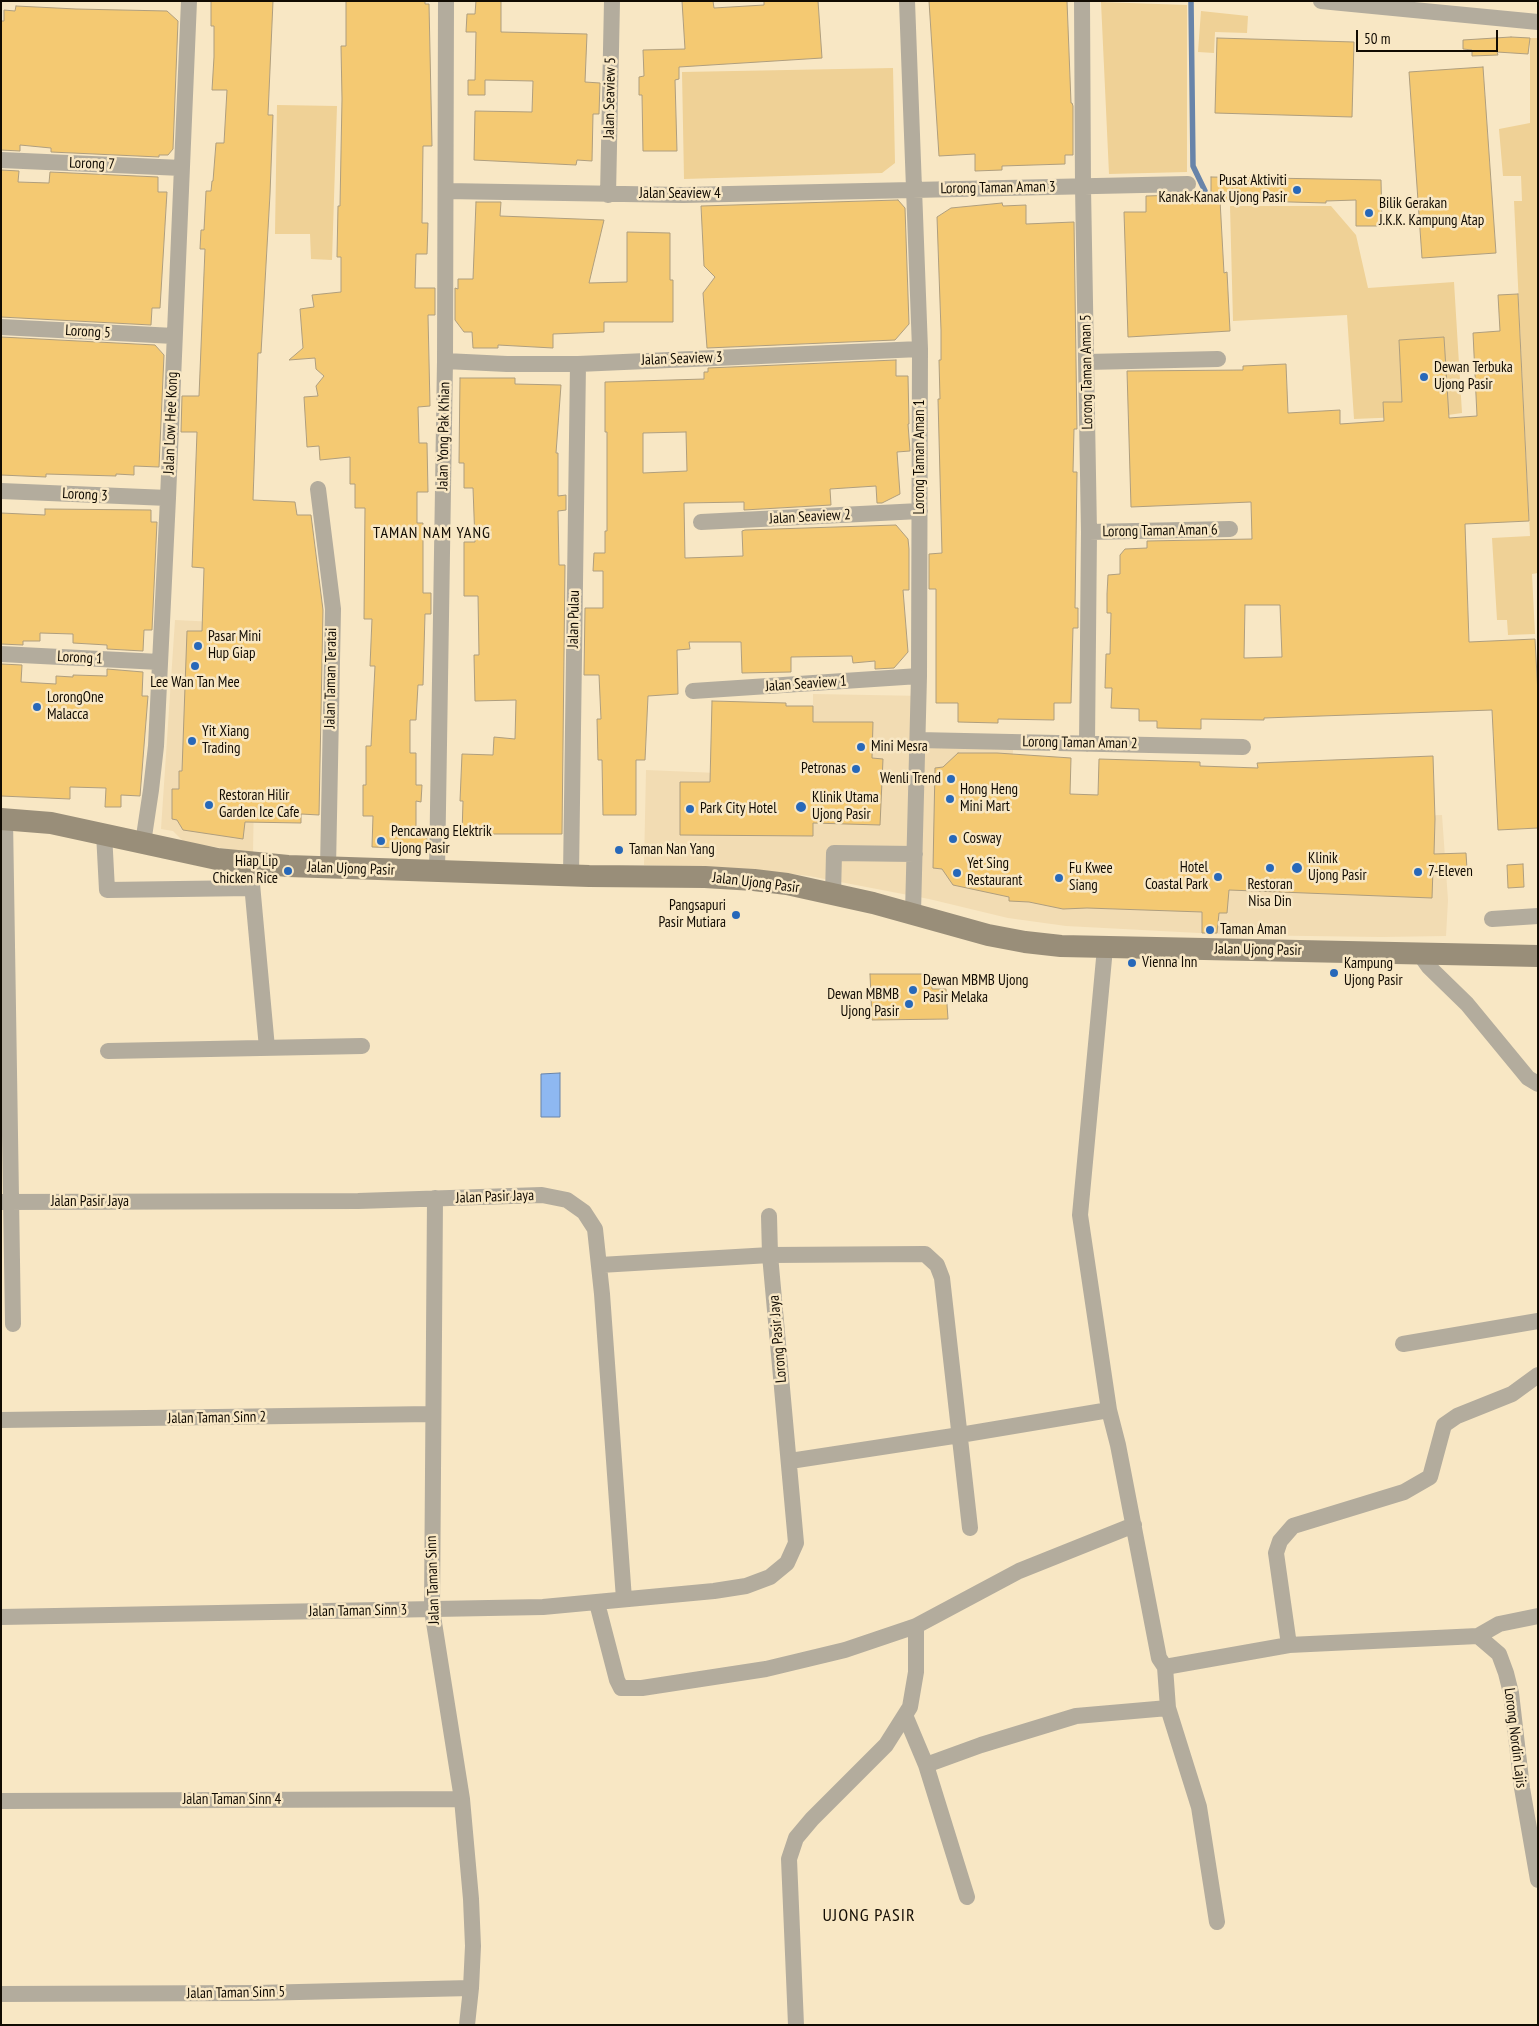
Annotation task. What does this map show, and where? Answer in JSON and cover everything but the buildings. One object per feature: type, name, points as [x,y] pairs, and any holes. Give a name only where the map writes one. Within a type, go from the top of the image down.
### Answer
[{"type":"main road","name":"Jalan Ujong Pasir","points":[[3,819],[51,823],[217,859],[250,862],[328,868],[437,872],[705,877],[754,880],[787,884],[833,896],[873,903],[988,935],[1024,942],[1105,948],[1538,956]]},
{"type":"street","name":"Jalan Low Hee Kong","points":[[143,843],[156,746],[189,1]]},
{"type":"street","name":"Jalan Yong Pak Khian","points":[[437,872],[446,191],[446,1]]},
{"type":"street","name":"Jalan Seaview 5","points":[[608,194],[612,1]]},
{"type":"street","name":"Lorong Taman Aman 1","points":[[907,1],[920,349],[919,676],[913,914]]},
{"type":"street","name":"Lorong Taman Aman 5","points":[[1082,1],[1082,187],[1090,532],[1087,744]]},
{"type":"street","points":[[1321,1],[1473,8],[1538,22]]},
{"type":"street","name":"Lorong 7","points":[[1,160],[182,168]]},
{"type":"street","name":"Lorong Taman Aman 3","points":[[914,190],[1188,184]]},
{"type":"street","name":"Jalan Seaview 4","points":[[446,191],[689,195],[914,190]]},
{"type":"street","name":"Lorong 5","points":[[1,327],[174,336]]},
{"type":"street","name":"Jalan Seaview 3","points":[[444,361],[507,364],[578,364],[920,349]]},
{"type":"street","points":[[1087,362],[1218,359]]},
{"type":"street","name":"Jalan Pulau","points":[[571,875],[578,364]]},
{"type":"street","name":"Jalan Taman Teratai","points":[[318,489],[333,609],[328,868]]},
{"type":"street","name":"Lorong 3","points":[[1,491],[168,498]]},
{"type":"street","name":"Jalan Seaview 2","points":[[701,522],[920,511]]},
{"type":"street","name":"Lorong Taman Aman 6","points":[[1090,532],[1230,529]]},
{"type":"street","name":"Lorong 1","points":[[1,654],[160,662]]},
{"type":"street","name":"Jalan Seaview 1","points":[[693,691],[919,676]]},
{"type":"street","name":"Lorong Taman Aman 2","points":[[918,740],[1243,747]]},
{"type":"street","points":[[3,819],[6,1202],[13,1324]]},
{"type":"street","points":[[104,833],[107,890],[252,888]]},
{"type":"street","points":[[833,896],[834,853],[915,854]]},
{"type":"street","points":[[250,862],[266,1048]]},
{"type":"street","points":[[1492,919],[1538,916]]},
{"type":"street","points":[[1105,948],[1080,1215],[1109,1410],[1134,1524],[1159,1658],[1165,1667],[1168,1708],[1199,1807],[1217,1922]]},
{"type":"street","points":[[1419,953],[1429,968],[1467,1004],[1528,1078],[1538,1084]]},
{"type":"street","points":[[108,1051],[362,1046]]},
{"type":"street","name":"Jalan Pasir Jaya","points":[[6,1202],[358,1201],[542,1196],[567,1200],[584,1212],[594,1229],[600,1265],[624,1599]]},
{"type":"street","name":"Jalan Taman Sinn","points":[[435,1198],[432,1610],[462,1799],[471,1899],[473,1946],[467,2025]]},
{"type":"street","name":"Lorong Pasir Jaya","points":[[714,1591],[746,1586],[770,1577],[788,1562],[796,1543],[770,1255],[769,1216]]},
{"type":"street","points":[[600,1265],[770,1255],[925,1254],[937,1265],[942,1278],[970,1528]]},
{"type":"street","points":[[1403,1344],[1538,1321]]},
{"type":"street","points":[[1289,1645],[1276,1553],[1280,1541],[1293,1526],[1404,1492],[1430,1476],[1444,1425],[1457,1416],[1512,1394],[1538,1375]]},
{"type":"street","points":[[790,1461],[960,1436],[1109,1410]]},
{"type":"street","name":"Jalan Taman Sinn 2","points":[[1,1420],[432,1414]]},
{"type":"street","points":[[597,1603],[617,1680],[621,1688],[642,1688],[766,1669],[845,1650],[916,1626],[1019,1570],[1134,1524]]},
{"type":"street","name":"Jalan Taman Sinn 3","points":[[1,1617],[543,1607],[714,1591]]},
{"type":"street","points":[[1165,1667],[1289,1645],[1478,1636],[1498,1624],[1538,1616]]},
{"type":"street","points":[[796,2025],[789,1859],[796,1838],[812,1819],[886,1745],[910,1707],[916,1672],[916,1626]]},
{"type":"street","name":"Lorong Nordin Lajis","points":[[1478,1636],[1500,1654],[1511,1693],[1522,1788],[1538,1880]]},
{"type":"street","points":[[926,1765],[981,1745],[1076,1716],[1168,1708]]},
{"type":"street","points":[[904,1715],[926,1765],[967,1896]]},
{"type":"street","name":"Jalan Taman Sinn 4","points":[[1,1801],[462,1799]]},
{"type":"street","name":"Jalan Taman Sinn 5","points":[[1,1994],[256,1993],[471,1988]]},
{"type":"shaded area","points":[[1101,2],[1187,5],[1187,172],[1109,174]]},
{"type":"shaded area","points":[[1201,11],[1248,16],[1247,33],[1215,32],[1214,53],[1198,52]]},
{"type":"shaded area","points":[[1530,38],[1538,38],[1538,573],[1532,574],[1535,634],[1508,635],[1507,620],[1497,620],[1492,538],[1530,536],[1514,201],[1522,201],[1521,176],[1503,176],[1499,129],[1530,123]]},
{"type":"shaded area","points":[[893,68],[895,163],[882,173],[684,179],[682,72]]},
{"type":"shaded area","points":[[277,105],[337,106],[332,260],[311,259],[310,234],[275,234]]},
{"type":"shaded area","points":[[1230,206],[1331,206],[1356,235],[1368,288],[1454,282],[1462,413],[1448,415],[1444,337],[1399,340],[1403,417],[1354,419],[1347,315],[1233,321]]},
{"type":"shaded area","points":[[175,620],[257,624],[253,853],[184,842],[173,831],[161,829]]},
{"type":"shaded area","points":[[813,694],[925,696],[925,747],[1013,750],[1011,823],[1242,821],[1442,815],[1448,900],[1446,936],[1237,935],[1066,926],[1008,918],[929,899],[809,876],[747,869],[644,865],[646,770],[813,777]]},
{"type":"water","points":[[560,1073],[560,1117],[541,1117],[541,1074]]},
{"type":"waterway","points":[[1191,1],[1193,166],[1205,191]]},
{"type":"place","name":"Pusat Aktiviti Kanak-Kanak Ujong Pasir","points":[[1297,190]]},
{"type":"place","name":"Bilik Gerakan J.K.K. Kampung Atap","points":[[1369,213]]},
{"type":"place","name":"Dewan Terbuka Ujong Pasir","points":[[1424,377]]},
{"type":"place","name":"Pasar Mini Hup Giap","points":[[198,646]]},
{"type":"place","name":"Lee Wan Tan Mee","points":[[195,666]]},
{"type":"place","name":"LorongOne Malacca","points":[[37,707]]},
{"type":"place","name":"Yit Xiang Trading","points":[[192,741]]},
{"type":"place","name":"Mini Mesra","points":[[861,747]]},
{"type":"place","name":"Petronas","points":[[856,769]]},
{"type":"place","name":"Wenli Trend","points":[[951,779]]},
{"type":"place","name":"Hong Heng Mini Mart","points":[[950,799]]},
{"type":"place","name":"Restoran Hilir Garden Ice Cafe","points":[[209,805]]},
{"type":"place","name":"Klinik Utama Ujong Pasir","points":[[801,807]]},
{"type":"place","name":"Park City Hotel","points":[[690,809]]},
{"type":"place","name":"Cosway","points":[[953,839]]},
{"type":"place","name":"Pencawang Elektrik Ujong Pasir","points":[[381,841]]},
{"type":"place","name":"Taman Nan Yang","points":[[619,850]]},
{"type":"place","name":"Restoran Nisa Din","points":[[1270,868]]},
{"type":"place","name":"Klinik Ujong Pasir","points":[[1297,868]]},
{"type":"place","name":"Hiap Lip Chicken Rice","points":[[288,871]]},
{"type":"place","name":"7-Eleven","points":[[1418,872]]},
{"type":"place","name":"Yet Sing Restaurant","points":[[957,873]]},
{"type":"place","name":"Hotel Coastal Park","points":[[1218,877]]},
{"type":"place","name":"Fu Kwee Siang","points":[[1059,878]]},
{"type":"place","name":"Pangsapuri Pasir Mutiara","points":[[736,915]]},
{"type":"place","name":"Taman Aman","points":[[1210,930]]},
{"type":"place","name":"Vienna Inn","points":[[1132,963]]},
{"type":"place","name":"Kampung Ujong Pasir","points":[[1334,973]]},
{"type":"place","name":"Dewan MBMB Ujong Pasir Melaka","points":[[913,990]]},
{"type":"place","name":"Dewan MBMB Ujong Pasir","points":[[909,1004]]},
{"type":"district","name":"TAMAN NAM YANG","points":[[432,533]]},
{"type":"district","name":"UJONG PASIR","points":[[869,1916]]}]
